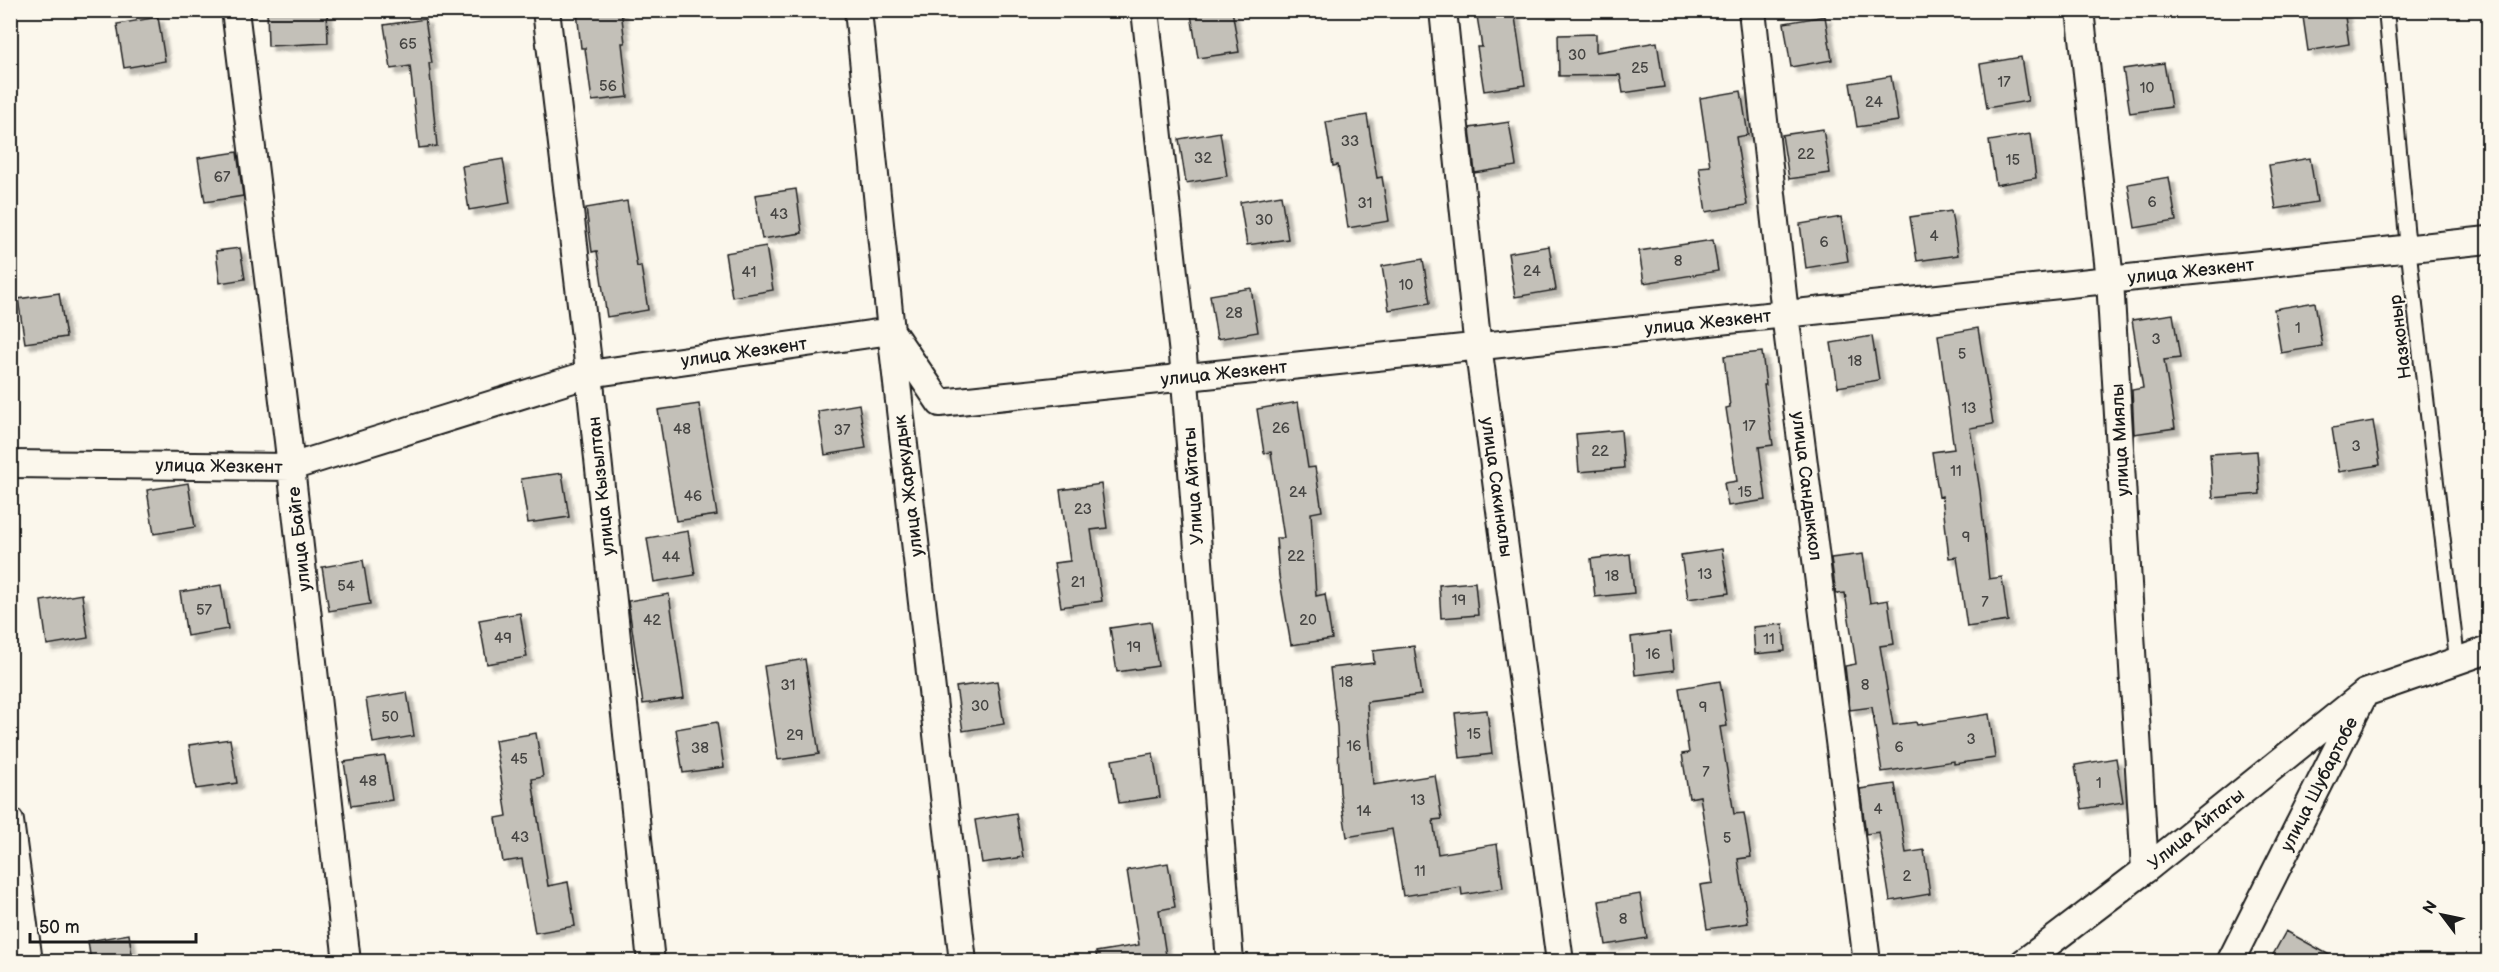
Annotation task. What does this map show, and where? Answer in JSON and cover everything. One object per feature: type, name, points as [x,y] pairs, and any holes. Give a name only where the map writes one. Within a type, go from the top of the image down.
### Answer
[{"type":"street","name":"улица Байге","points":[[235,10],[291,467],[347,962]]},
{"type":"street","name":"улица Кызылтан","points":[[546,10],[589,374],[651,962]]},
{"type":"street","name":"улица Жаркудык","points":[[858,10],[891,331],[963,962]]},
{"type":"street","name":"Улица Айтагы","points":[[1145,10],[1185,377],[1230,962]]},
{"type":"street","name":"улица Сакиналы","points":[[1443,10],[1478,346],[1560,962]]},
{"type":"street","name":"улица Сандыккол","points":[[1752,10],[1785,314],[1867,962]]},
{"type":"street","name":"улица Миялы","points":[[2080,10],[2110,280],[2145,870]]},
{"type":"street","name":"улица Жезкент","points":[[10,464],[291,467],[589,374],[891,331],[940,403],[2488,240]]},
{"type":"street","points":[[2365,693],[2488,650]]},
{"type":"street","name":"Улица Айтагы","points":[[2024,962],[2145,870],[2365,693]]},
{"type":"street","name":"улица Шубартобе","points":[[2230,962],[2365,693]]},
{"type":"street","points":[[10,821],[29,962]]},
{"type":"lane","name":"Назконыр","points":[[2386,10],[2408,248],[2457,660]]},
{"type":"building","points":[[267,10],[327,10],[328,43],[268,46]]},
{"type":"building","points":[[621,10],[628,97],[592,101],[585,48],[581,48],[577,12]]},
{"type":"building","points":[[1212,10],[1232,10],[1239,52],[1198,58],[1191,14]]},
{"type":"building","points":[[1476,10],[1514,10],[1525,85],[1484,91],[1477,47],[1482,47]]},
{"type":"building","points":[[2302,10],[2344,10],[2349,44],[2308,51]]},
{"type":"building","points":[[1825,16],[1832,60],[1791,67],[1784,23]]},
{"type":"building","points":[[158,17],[165,61],[124,68],[117,24]]},
{"type":"building","points":[[425,19],[432,63],[429,63],[437,146],[419,148],[410,66],[391,69],[384,25]]},
{"type":"building","points":[[1596,34],[1596,52],[1657,42],[1664,87],[1623,93],[1620,75],[1559,76],[1558,35]]},
{"type":"building","points":[[2021,57],[2028,101],[1987,108],[1980,64]]},
{"type":"building","points":[[2164,63],[2171,107],[2130,113],[2123,69]]},
{"type":"building","points":[[1891,76],[1898,121],[1857,127],[1850,83]]},
{"type":"building","points":[[1741,91],[1748,135],[1736,137],[1747,205],[1706,212],[1699,167],[1710,166],[1700,98]]},
{"type":"building","points":[[1367,115],[1377,178],[1382,177],[1389,221],[1348,228],[1338,165],[1333,166],[1326,122]]},
{"type":"building","points":[[1509,122],[1516,166],[1475,173],[1470,128]]},
{"type":"building","points":[[1823,129],[1830,173],[1789,179],[1782,135]]},
{"type":"building","points":[[1220,132],[1227,176],[1186,183],[1179,139]]},
{"type":"building","points":[[2030,134],[2036,178],[1996,185],[1989,141]]},
{"type":"building","points":[[237,152],[243,196],[205,202],[198,158]]},
{"type":"building","points":[[2310,158],[2317,202],[2276,209],[2269,165]]},
{"type":"building","points":[[503,159],[510,203],[469,210],[462,166]]},
{"type":"building","points":[[2169,177],[2176,221],[2135,228],[2128,184]]},
{"type":"building","points":[[796,189],[802,233],[762,239],[755,195]]},
{"type":"building","points":[[1281,195],[1288,239],[1247,245],[1240,202]]},
{"type":"building","points":[[627,201],[637,267],[641,266],[648,310],[607,317],[597,251],[592,252],[586,208]]},
{"type":"building","points":[[1951,211],[1958,255],[1917,261],[1910,217]]},
{"type":"building","points":[[1841,217],[1848,261],[1806,268],[1800,224]]},
{"type":"building","points":[[1713,240],[1718,271],[1644,283],[1639,251]]},
{"type":"building","points":[[766,246],[773,290],[732,297],[725,253]]},
{"type":"building","points":[[1549,246],[1556,290],[1515,297],[1508,253]]},
{"type":"building","points":[[240,248],[245,279],[220,283],[216,251]]},
{"type":"building","points":[[1423,259],[1430,303],[1389,310],[1382,266]]},
{"type":"building","points":[[1251,288],[1258,332],[1217,339],[1210,295]]},
{"type":"building","points":[[59,293],[66,337],[25,343],[18,299]]},
{"type":"building","points":[[2315,302],[2322,346],[2281,353],[2274,309]]},
{"type":"building","points":[[2173,314],[2180,358],[2164,360],[2175,428],[2134,434],[2132,390],[2143,388],[2132,320]]},
{"type":"building","points":[[1978,328],[1993,424],[1970,428],[1980,491],[1989,579],[2002,577],[2008,621],[1967,627],[1957,557],[1949,558],[1942,496],[1939,497],[1932,452],[1954,449],[1938,335]]},
{"type":"building","points":[[1872,336],[1879,380],[1838,387],[1831,343]]},
{"type":"building","points":[[1762,352],[1766,385],[1764,385],[1773,445],[1759,447],[1766,500],[1728,506],[1724,483],[1737,481],[1726,408],[1730,407],[1724,356]]},
{"type":"building","points":[[1298,402],[1308,468],[1315,467],[1322,511],[1311,513],[1316,596],[1325,594],[1332,639],[1291,645],[1279,576],[1276,538],[1284,538],[1271,452],[1264,453],[1257,409]]},
{"type":"building","points":[[699,404],[717,515],[676,521],[658,410]]},
{"type":"building","points":[[859,404],[866,448],[825,455],[818,411]]},
{"type":"building","points":[[2373,421],[2380,465],[2339,472],[2332,428]]},
{"type":"building","points":[[1621,430],[1624,468],[1579,472],[1576,434]]},
{"type":"building","points":[[2257,451],[2260,494],[2213,498],[2210,454]]},
{"type":"building","points":[[562,473],[569,517],[528,523],[521,479]]},
{"type":"building","points":[[188,483],[195,527],[154,534],[147,490]]},
{"type":"building","points":[[1101,484],[1107,528],[1091,530],[1102,601],[1061,607],[1054,563],[1070,561],[1060,490]]},
{"type":"building","points":[[688,531],[695,575],[654,582],[647,538]]},
{"type":"building","points":[[1722,549],[1729,593],[1688,599],[1681,555]]},
{"type":"building","points":[[1630,554],[1634,593],[1595,597],[1591,559]]},
{"type":"building","points":[[1863,554],[1870,603],[1888,600],[1894,644],[1880,646],[1893,725],[1916,722],[1917,725],[1989,714],[1995,758],[1954,764],[1954,761],[1882,772],[1872,707],[1850,710],[1845,666],[1856,664],[1845,593],[1836,594],[1831,558]]},
{"type":"building","points":[[363,560],[370,604],[329,611],[322,567]]},
{"type":"building","points":[[1475,582],[1478,615],[1441,618],[1439,585]]},
{"type":"building","points":[[221,585],[228,629],[187,636],[180,592]]},
{"type":"building","points":[[82,594],[88,638],[47,645],[41,601]]},
{"type":"building","points":[[669,594],[684,698],[643,704],[628,601]]},
{"type":"building","points":[[520,613],[527,657],[487,664],[479,620]]},
{"type":"building","points":[[1151,622],[1158,666],[1117,672],[1110,628]]},
{"type":"building","points":[[1783,624],[1785,651],[1755,654],[1753,627]]},
{"type":"building","points":[[1670,632],[1674,670],[1635,675],[1631,637]]},
{"type":"building","points":[[1414,646],[1421,695],[1367,702],[1373,785],[1435,775],[1442,819],[1433,820],[1438,854],[1497,844],[1503,888],[1462,895],[1461,887],[1403,896],[1392,829],[1347,837],[1340,792],[1337,727],[1330,668],[1374,663],[1373,651]]},
{"type":"building","points":[[805,659],[819,754],[778,760],[764,666]]},
{"type":"building","points":[[997,681],[1004,724],[963,731],[956,687]]},
{"type":"building","points":[[1720,681],[1727,726],[1720,727],[1734,814],[1744,813],[1751,857],[1738,859],[1748,923],[1707,929],[1700,885],[1713,883],[1700,796],[1689,798],[1682,754],[1689,753],[1679,688]]},
{"type":"building","points":[[407,692],[414,736],[373,743],[366,699]]},
{"type":"building","points":[[1487,710],[1492,754],[1460,758],[1455,713]]},
{"type":"building","points":[[717,722],[724,767],[683,773],[676,729]]},
{"type":"building","points":[[536,733],[543,777],[532,779],[548,886],[568,882],[575,926],[535,933],[522,859],[503,862],[496,818],[507,816],[495,740]]},
{"type":"building","points":[[230,739],[237,783],[196,789],[189,745]]},
{"type":"building","points":[[1153,753],[1160,797],[1119,803],[1112,760]]},
{"type":"building","points":[[385,756],[392,800],[351,806],[344,762]]},
{"type":"building","points":[[2116,758],[2123,802],[2082,809],[2075,765]]},
{"type":"building","points":[[1895,784],[1906,853],[1924,850],[1930,894],[1890,901],[1879,832],[1866,834],[1860,789]]},
{"type":"building","points":[[1016,813],[1023,857],[982,863],[975,820]]},
{"type":"building","points":[[1168,863],[1175,907],[1159,910],[1167,962],[1097,962],[1096,952],[1139,945],[1127,870]]},
{"type":"building","points":[[1640,894],[1647,938],[1606,945],[1599,901]]},
{"type":"building","points":[[2286,931],[2342,962],[2269,962]]},
{"type":"building","points":[[129,934],[133,962],[91,962],[88,941]]}]
